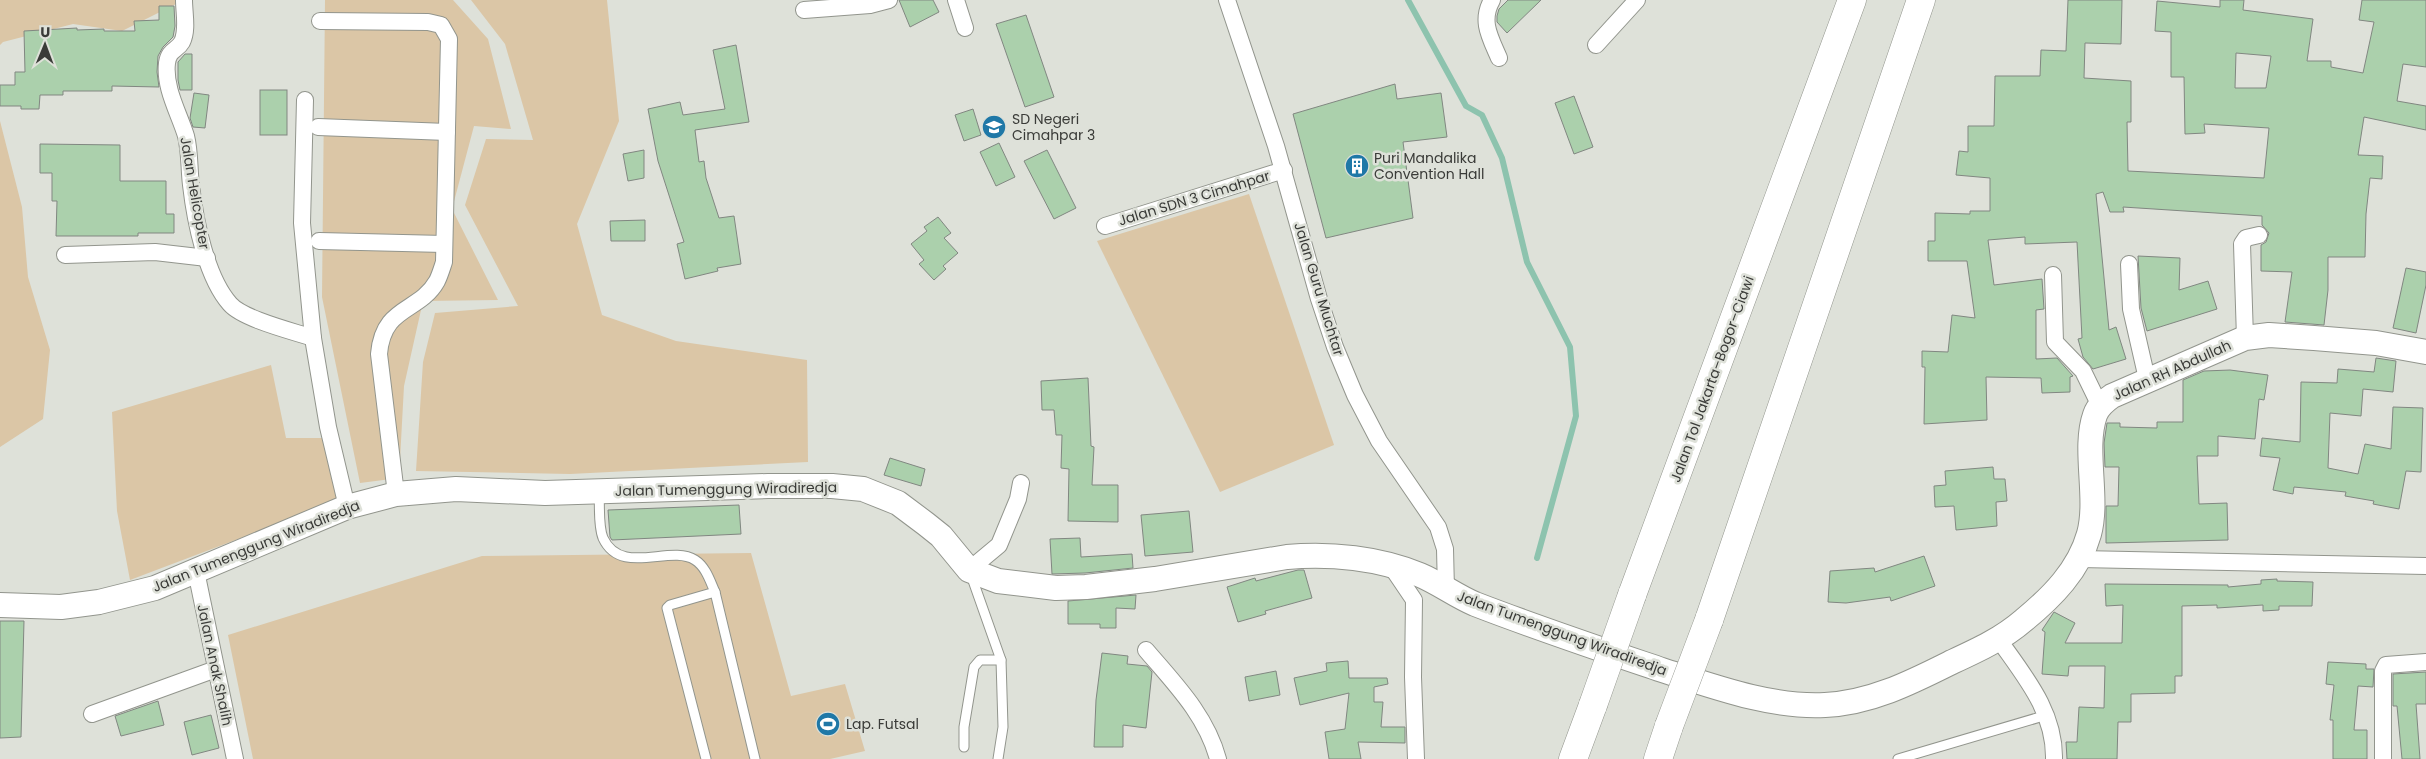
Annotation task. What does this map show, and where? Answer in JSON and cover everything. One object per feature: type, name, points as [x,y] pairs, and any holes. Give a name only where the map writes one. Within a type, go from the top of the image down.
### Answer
[{"type":"highway","name":"Jalan Tol Jakarta–Bogor–Ciawi","points":[[1573,759],[1852,0]]},
{"type":"highway","points":[[1658,759],[1709,620],[1921,0]]},
{"type":"street","name":"Jalan Helicopter","points":[[184,0],[184,34],[181,43],[171,51],[167,64],[172,99],[186,137],[193,198],[207,258],[218,288],[230,304],[246,317],[264,320],[313,338]]},
{"type":"street","points":[[804,10],[870,6],[889,0]]},
{"type":"street","points":[[956,0],[965,28]]},
{"type":"street","name":"Jalan Guru Muchtar","points":[[1227,0],[1284,170],[1319,300],[1335,347],[1355,395],[1379,440],[1438,528],[1445,549],[1446,590]]},
{"type":"street","points":[[1492,0],[1485,12],[1485,24],[1499,58]]},
{"type":"street","points":[[1596,44],[1637,0]]},
{"type":"street","points":[[320,21],[428,22],[441,25],[449,39],[444,262],[437,281],[422,296],[393,317],[381,338],[379,354],[396,494]]},
{"type":"street","points":[[305,100],[302,222],[313,338],[328,427],[346,507]]},
{"type":"street","points":[[318,127],[447,132]]},
{"type":"street","name":"Jalan SDN 3 Cimahpar","points":[[1104,226],[1284,170]]},
{"type":"street","points":[[2245,338],[2242,244],[2246,238],[2259,235]]},
{"type":"street","points":[[319,241],[444,244]]},
{"type":"street","points":[[65,255],[156,252],[207,258]]},
{"type":"street","points":[[2129,264],[2131,309],[2148,379]]},
{"type":"street","points":[[2053,275],[2054,342],[2083,371],[2100,406]]},
{"type":"street","name":"Jalan RH Abdullah","points":[[1714,687],[1801,704],[1847,703],[1872,697],[1906,684],[1999,640],[2045,601],[2080,559],[2089,532],[2092,435],[2095,415],[2100,406],[2112,396],[2148,379],[2245,338],[2269,335],[2376,343],[2426,352]]},
{"type":"street","points":[[969,570],[999,544],[1018,499],[1021,483]]},
{"type":"street","name":"Jalan Tumenggung Wiradiredja","points":[[0,605],[61,607],[99,602],[155,588],[346,507],[396,494],[456,489],[545,493],[768,486],[832,486],[863,489],[898,503],[941,536],[969,570],[998,581],[1056,588],[1086,587],[1155,579],[1306,555],[1354,558],[1420,575],[1473,603],[1609,652],[1714,687]]},
{"type":"street","points":[[2080,559],[2426,566]]},
{"type":"street","points":[[1391,566],[1414,600],[1413,677],[1416,759]]},
{"type":"street","name":"Jalan Anak Shalih","points":[[196,571],[235,759]]},
{"type":"street","points":[[1999,640],[2048,715],[2054,742],[2054,759]]},
{"type":"street","points":[[1146,650],[1196,710],[1213,740],[1218,759]]},
{"type":"street","points":[[2383,759],[2383,671],[2386,665],[2426,662]]},
{"type":"street","points":[[92,714],[216,669]]},
{"type":"lane","points":[[598,492],[603,537],[610,548],[620,556],[636,558],[686,556],[695,560],[704,568],[715,592],[755,759]]},
{"type":"lane","points":[[969,570],[1001,660],[1003,727],[998,759]]},
{"type":"lane","points":[[706,759],[667,608],[670,605],[715,592]]},
{"type":"lane","points":[[964,747],[964,728],[974,667],[980,660],[1001,660]]},
{"type":"lane","points":[[1898,759],[2048,715]]},
{"type":"shaded area","points":[[0,0],[184,0],[122,31],[73,24],[3,42],[0,45]]},
{"type":"shaded area","points":[[325,0],[453,0],[488,39],[511,129],[474,126],[452,209],[498,300],[423,301],[404,386],[399,478],[360,483],[322,297]]},
{"type":"shaded area","points":[[471,0],[607,0],[619,121],[577,224],[602,315],[676,341],[807,360],[808,462],[570,474],[416,471],[423,362],[435,313],[518,306],[465,205],[486,139],[533,140],[505,44]]},
{"type":"shaded area","points":[[0,121],[22,207],[28,277],[50,350],[43,419],[0,447]]},
{"type":"shaded area","points":[[1249,194],[1334,445],[1220,492],[1097,241]]},
{"type":"shaded area","points":[[271,365],[286,438],[324,438],[339,501],[130,580],[117,511],[112,412]]},
{"type":"shaded area","points":[[751,553],[791,696],[845,684],[865,751],[830,759],[253,759],[228,635],[482,556]]},
{"type":"building","points":[[899,0],[933,0],[939,12],[910,27]]},
{"type":"building","points":[[1508,0],[1541,0],[1507,33],[1497,22],[1497,16],[1499,9]]},
{"type":"building","points":[[2068,0],[2122,0],[2121,44],[2085,43],[2084,78],[2131,81],[2131,122],[2127,122],[2128,171],[2264,178],[2269,128],[2204,124],[2205,133],[2185,134],[2184,77],[2171,77],[2171,32],[2155,31],[2157,1],[2220,7],[2220,0],[2244,0],[2243,10],[2313,19],[2307,61],[2331,61],[2331,67],[2363,73],[2374,22],[2359,20],[2362,0],[2426,0],[2426,67],[2403,64],[2397,101],[2426,106],[2426,130],[2364,117],[2358,155],[2383,156],[2382,179],[2370,178],[2366,214],[2365,257],[2328,257],[2328,290],[2324,325],[2285,322],[2292,272],[2261,271],[2261,245],[2266,242],[2269,233],[2262,225],[2262,216],[2123,207],[2124,212],[2110,212],[2103,192],[2096,194],[2109,330],[2116,327],[2126,359],[2093,369],[2083,357],[2078,339],[2082,338],[2077,242],[2025,244],[2025,237],[1988,240],[1994,285],[2042,279],[2044,309],[2036,310],[2036,359],[2057,358],[2073,376],[2070,377],[2070,392],[2042,393],[2041,378],[1986,377],[1987,420],[1924,424],[1925,367],[1922,367],[1922,351],[1948,352],[1952,315],[1975,318],[1967,261],[1928,261],[1928,241],[1935,241],[1935,213],[1970,214],[1970,211],[1990,211],[1990,178],[1956,175],[1959,151],[1968,152],[1968,126],[1994,126],[1995,76],[2040,76],[2041,50],[2066,51]],"holes":[[[2236,53],[2271,56],[2266,88],[2235,88]]]},
{"type":"building","points":[[159,6],[174,6],[175,26],[173,37],[163,47],[158,56],[157,72],[159,87],[112,86],[112,91],[63,91],[63,95],[40,95],[39,109],[21,109],[21,106],[0,106],[0,85],[15,85],[15,72],[25,72],[24,31],[77,28],[77,30],[135,31],[134,21],[159,20]]},
{"type":"building","points":[[1026,15],[1054,97],[1025,107],[996,24]]},
{"type":"building","points":[[736,45],[749,122],[695,130],[699,162],[704,161],[706,178],[719,218],[734,216],[741,264],[717,268],[718,271],[685,279],[677,244],[684,242],[658,161],[648,109],[680,102],[683,115],[725,109],[713,50]]},
{"type":"building","points":[[185,54],[192,54],[192,90],[180,90],[178,80],[178,62]]},
{"type":"building","name":"Puri Mandalika Convention Hall","points":[[1395,84],[1397,99],[1441,93],[1447,137],[1403,142],[1413,218],[1326,238],[1293,114]]},
{"type":"building","points":[[260,90],[287,90],[287,135],[260,135]]},
{"type":"building","points":[[194,93],[209,95],[205,128],[193,127],[190,118]]},
{"type":"building","points":[[1574,96],[1593,147],[1574,154],[1555,103]]},
{"type":"building","points":[[973,109],[981,135],[964,141],[955,115]]},
{"type":"building","points":[[999,143],[1015,177],[996,186],[980,152]]},
{"type":"building","points":[[40,144],[120,145],[120,181],[166,181],[166,214],[174,214],[174,233],[138,233],[138,236],[56,236],[57,201],[52,201],[52,173],[40,173]]},
{"type":"building","points":[[644,150],[644,178],[628,181],[623,154]]},
{"type":"building","points":[[1047,150],[1076,208],[1054,219],[1024,161]]},
{"type":"building","points":[[938,217],[951,233],[944,238],[958,253],[943,266],[946,269],[934,280],[919,264],[924,260],[911,244],[927,231],[924,227]]},
{"type":"building","points":[[645,220],[645,241],[611,241],[610,221]]},
{"type":"building","points":[[2138,256],[2180,258],[2179,290],[2208,281],[2217,309],[2147,331],[2141,308]]},
{"type":"building","points":[[2406,268],[2426,272],[2426,285],[2416,333],[2393,328]]},
{"type":"building","points":[[2376,358],[2396,361],[2393,392],[2363,389],[2361,416],[2330,413],[2328,468],[2358,474],[2365,444],[2391,449],[2393,407],[2423,408],[2421,472],[2406,471],[2399,509],[2373,504],[2374,501],[2345,496],[2346,492],[2294,487],[2293,494],[2273,490],[2280,458],[2260,456],[2262,438],[2300,442],[2301,382],[2337,383],[2338,369],[2374,372]]},
{"type":"building","points":[[2230,370],[2268,375],[2264,400],[2259,399],[2255,439],[2218,436],[2218,456],[2197,456],[2199,504],[2227,503],[2228,540],[2106,543],[2106,506],[2118,506],[2119,467],[2105,467],[2104,443],[2107,423],[2120,423],[2120,427],[2157,428],[2157,422],[2183,422],[2183,380],[2204,371]]},
{"type":"building","points":[[1088,378],[1091,446],[1094,447],[1092,485],[1118,485],[1118,522],[1068,521],[1069,469],[1061,468],[1062,435],[1056,435],[1054,410],[1042,410],[1041,381]]},
{"type":"building","points":[[890,458],[925,469],[921,486],[884,475]]},
{"type":"building","points":[[1993,467],[1994,479],[2005,479],[2007,501],[1996,502],[1997,526],[1956,530],[1954,506],[1935,507],[1934,486],[1946,485],[1945,471]]},
{"type":"building","points":[[739,505],[741,534],[612,540],[610,537],[608,510]]},
{"type":"building","points":[[1189,511],[1193,552],[1145,556],[1141,515]]},
{"type":"building","points":[[1080,538],[1081,557],[1132,554],[1133,568],[1052,574],[1050,539]]},
{"type":"building","points":[[1924,556],[1935,586],[1891,601],[1890,597],[1846,603],[1828,602],[1830,571],[1874,568],[1875,572]]},
{"type":"building","points":[[1304,570],[1312,598],[1265,611],[1266,614],[1238,622],[1227,587],[1255,578],[1256,581]]},
{"type":"building","points":[[2277,579],[2277,581],[2313,582],[2312,606],[2279,606],[2279,610],[2263,611],[2263,605],[2217,608],[2217,605],[2182,606],[2182,676],[2175,676],[2175,693],[2131,694],[2131,722],[2118,722],[2117,759],[2067,759],[2066,742],[2077,742],[2079,707],[2104,708],[2105,666],[2069,666],[2068,676],[2042,674],[2045,632],[2042,630],[2054,612],[2075,623],[2065,643],[2122,643],[2123,605],[2106,606],[2105,584],[2228,585],[2228,587],[2261,584],[2261,580]]},
{"type":"building","points":[[1136,595],[1135,609],[1116,608],[1116,628],[1100,628],[1100,624],[1068,624],[1068,601]]},
{"type":"building","points":[[0,621],[24,621],[21,737],[0,738]]},
{"type":"building","points":[[1102,653],[1128,656],[1127,664],[1147,666],[1152,672],[1146,728],[1123,725],[1123,747],[1094,747],[1096,700]]},
{"type":"building","points":[[1348,661],[1349,678],[1387,678],[1388,684],[1374,687],[1374,702],[1383,702],[1381,727],[1405,727],[1405,743],[1358,742],[1361,759],[1329,759],[1325,732],[1345,729],[1349,693],[1300,705],[1294,678],[1327,671],[1326,663]]},
{"type":"building","points":[[2328,662],[2366,664],[2366,669],[2374,669],[2373,687],[2358,686],[2354,730],[2367,730],[2367,759],[2333,759],[2333,720],[2330,720],[2334,685],[2326,684]]},
{"type":"building","points":[[1276,671],[1280,695],[1249,701],[1245,677]]},
{"type":"building","points":[[2426,672],[2426,704],[2416,704],[2420,759],[2402,759],[2397,706],[2393,706],[2393,674]]},
{"type":"building","points":[[158,701],[164,725],[121,736],[115,716]]},
{"type":"building","points":[[211,715],[219,748],[192,755],[184,722]]},
{"type":"waterway","points":[[1408,0],[1466,106],[1482,115],[1502,158],[1527,262],[1570,347],[1576,416],[1537,558]]},
{"type":"place","name":"SD Negeri Cimahpar 3","points":[[994,127]]},
{"type":"place","name":"Puri Mandalika Convention Hall","points":[[1357,166]]},
{"type":"place","name":"Lap. Futsal","points":[[828,724]]}]
